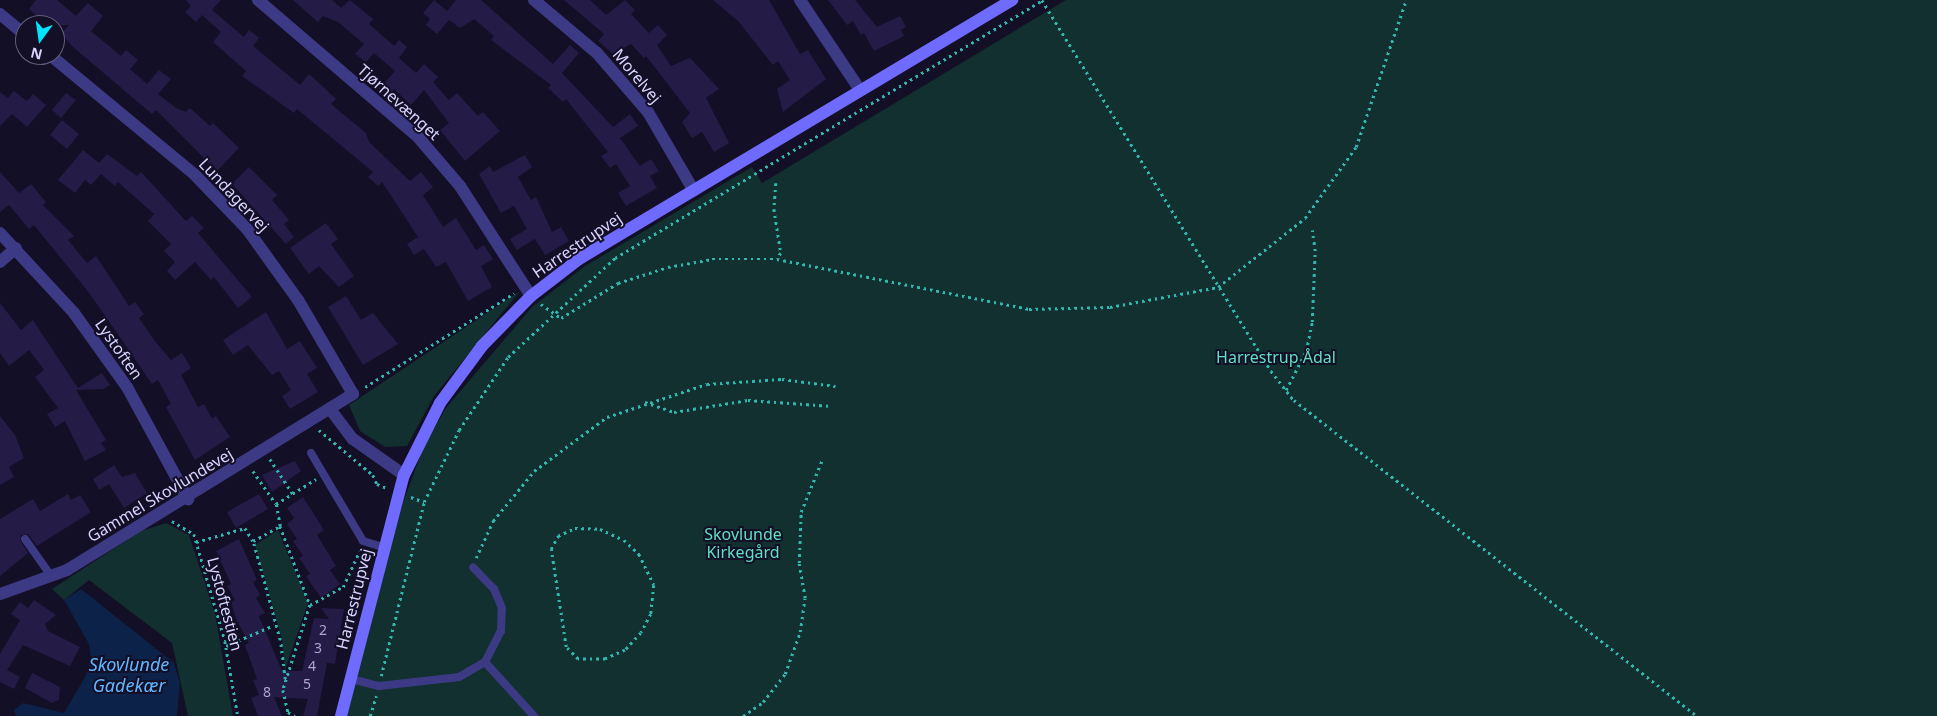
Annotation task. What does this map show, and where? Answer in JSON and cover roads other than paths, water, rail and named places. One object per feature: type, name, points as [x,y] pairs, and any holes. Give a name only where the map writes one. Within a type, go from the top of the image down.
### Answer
[{"type":"street","name":"Tjørnevænget","points":[[258,0],[418,137],[460,186],[528,291]]},
{"type":"street","name":"Morelvej","points":[[534,0],[597,54],[648,112],[694,190]]},
{"type":"street","points":[[800,0],[860,90]]},
{"type":"street","name":"Harrestrupvej","points":[[341,716],[383,547],[404,475],[440,403],[482,346],[528,291],[1012,0]]},
{"type":"street","points":[[0,14],[15,27]]},
{"type":"street","name":"Lundagervej","points":[[62,65],[194,174],[247,229],[298,300],[353,394]]},
{"type":"street","name":"Lystoften","points":[[0,233],[16,248],[74,313],[127,387],[188,499]]},
{"type":"street","points":[[0,262],[16,248]]},
{"type":"street","name":"Gammel Skovlundevej","points":[[0,594],[51,576],[188,499],[353,394]]},
{"type":"street","points":[[330,408],[353,439],[404,475]]},
{"type":"lane","points":[[311,453],[363,541],[383,547]]},
{"type":"lane","points":[[26,539],[51,576]]},
{"type":"lane","points":[[351,679],[379,686],[459,676],[485,662],[500,631],[502,608],[494,589],[473,567]]},
{"type":"lane","points":[[485,662],[534,716]]},
{"type":"water","name":"Skovlunde Gadekær","points":[[81,589],[174,663],[180,683],[177,716],[16,716],[14,710],[23,703],[64,713],[85,677],[91,660],[89,644],[64,600]]},
{"type":"park label","name":"Harrestrup Ådal","points":[[1276,357]]},
{"type":"park label","name":"Skovlunde Kirkegård","points":[[743,543]]}]
